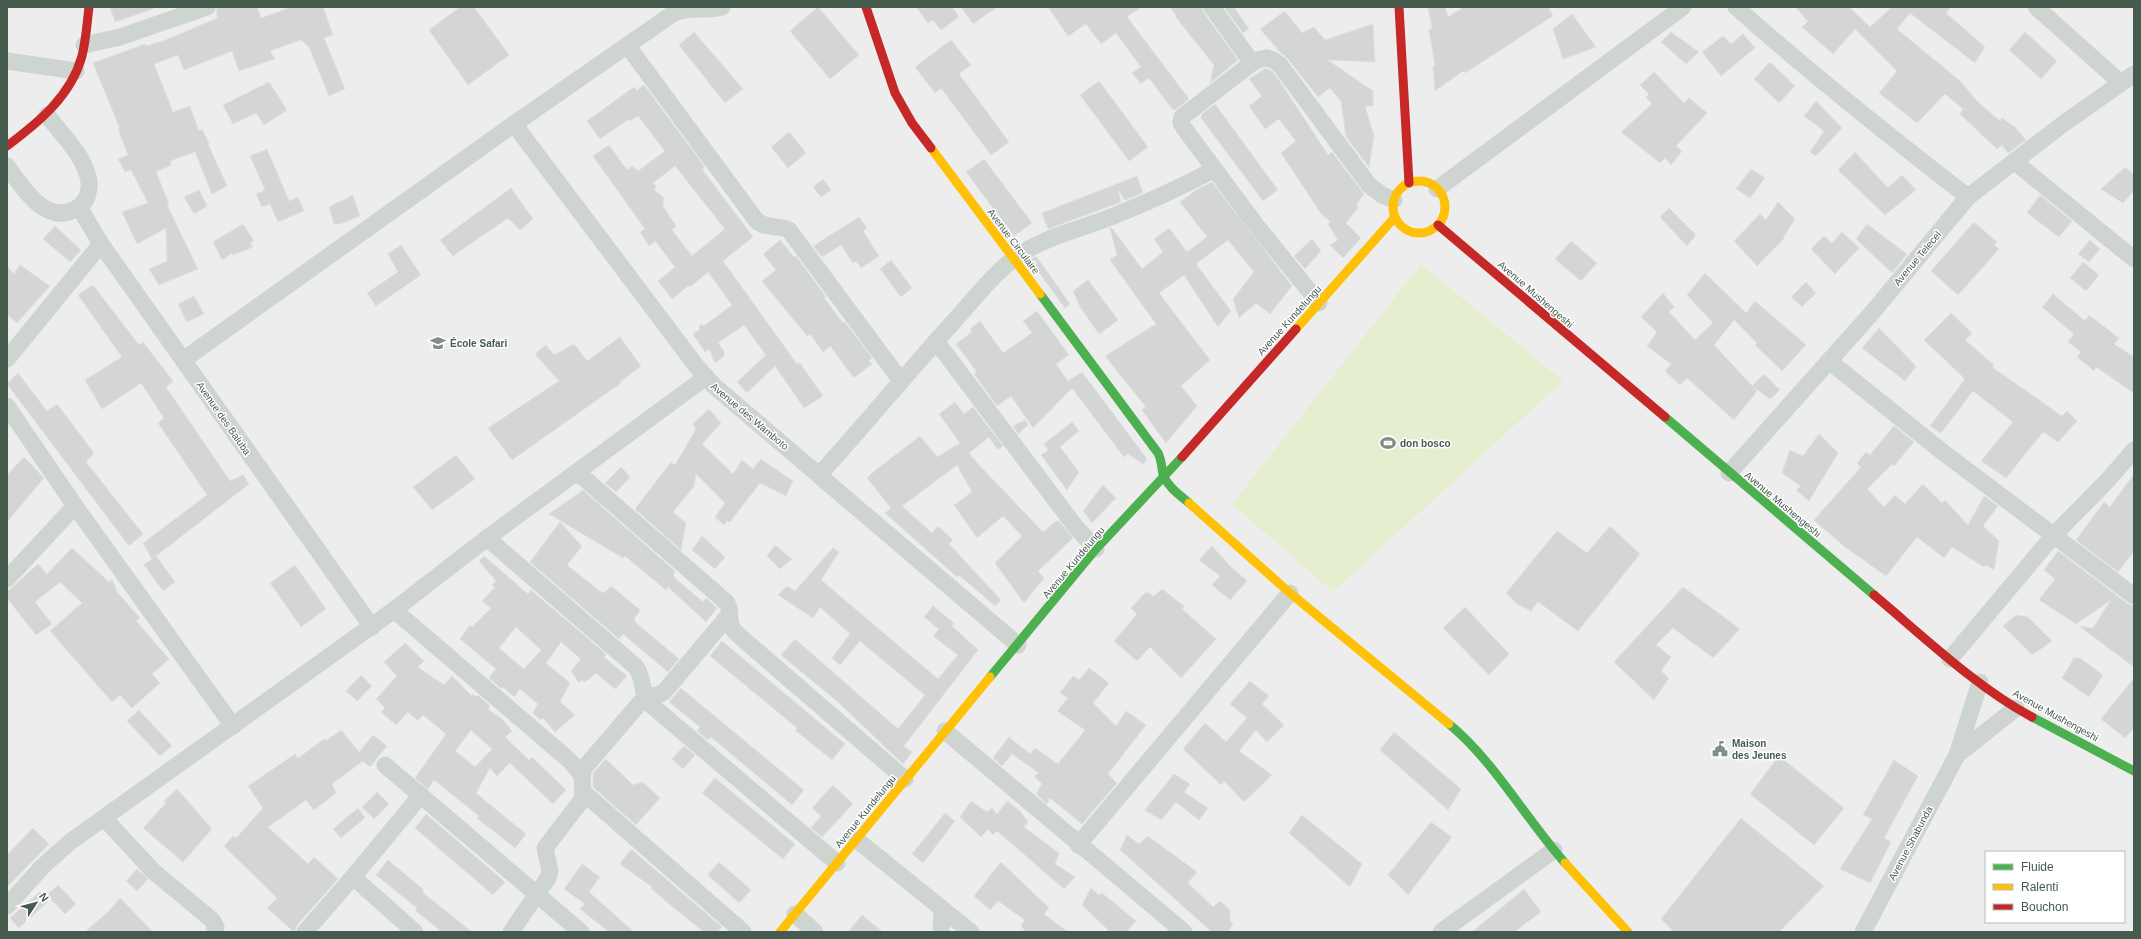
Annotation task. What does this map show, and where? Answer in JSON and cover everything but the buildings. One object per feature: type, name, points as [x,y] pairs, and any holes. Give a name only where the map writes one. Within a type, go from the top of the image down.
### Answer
[{"type":"street","points":[[7,146],[47,115],[66,93],[76,71],[84,45],[89,7]]},
{"type":"street","points":[[84,45],[120,38],[207,7]]},
{"type":"street","points":[[183,360],[627,45],[679,11],[722,7]]},
{"type":"street","name":"Avenue Circulaire","points":[[866,7],[895,93],[912,123],[1158,453],[1163,463],[1164,477]]},
{"type":"street","points":[[1212,7],[1252,63]]},
{"type":"street","points":[[1399,7],[1409,184]]},
{"type":"street","points":[[1437,189],[1683,7]]},
{"type":"street","points":[[1736,7],[1784,50],[1907,151],[1968,197]]},
{"type":"street","points":[[2036,7],[2128,78]]},
{"type":"street","points":[[627,45],[756,220],[762,225],[783,227],[790,230],[901,381]]},
{"type":"street","points":[[1319,303],[1256,226],[1216,169],[1184,128],[1181,123],[1182,117],[1252,63],[1262,57],[1267,57],[1280,65],[1369,185],[1382,195],[1394,200]]},
{"type":"street","points":[[7,61],[76,71]]},
{"type":"street","name":"Avenue Telecel","points":[[1729,473],[1830,361],[1968,197],[2128,78]]},
{"type":"street","points":[[7,166],[24,191],[42,208],[50,211],[65,212],[78,207],[83,203],[88,192],[89,181],[85,168],[47,115]]},
{"type":"street","name":"Avenue des Wamboto","points":[[514,124],[706,377],[724,395],[820,474],[1018,645]]},
{"type":"street","points":[[2015,162],[2134,259]]},
{"type":"street","points":[[820,474],[980,292],[1014,259],[1044,242],[1112,217],[1175,190],[1216,169]]},
{"type":"street","points":[[1423,182],[1437,189],[1443,197],[1445,206],[1443,216],[1438,225],[1430,231],[1420,233],[1410,231],[1401,225],[1395,217],[1394,200],[1397,193],[1409,184],[1423,182]]},
{"type":"street","name":"Avenue des Baluba","points":[[78,207],[101,244],[372,627]]},
{"type":"street","name":"Avenue Kundelungu","points":[[780,932],[1096,549],[1164,477],[1395,217]]},
{"type":"street","name":"Avenue Mushengeshi","points":[[1438,225],[1950,659],[2016,708],[2134,771]]},
{"type":"street","points":[[7,359],[101,244]]},
{"type":"street","points":[[936,341],[1074,526],[1096,549]]},
{"type":"street","points":[[1830,361],[1944,453],[2134,596]]},
{"type":"street","points":[[7,906],[56,854],[104,818],[372,627],[487,538],[706,377]]},
{"type":"street","points":[[7,406],[75,506],[233,726]]},
{"type":"street","points":[[1950,659],[2053,536],[2107,481],[2134,450]]},
{"type":"street","points":[[577,472],[724,600],[729,606],[730,626],[736,633],[905,779]]},
{"type":"street","points":[[1164,477],[1180,497],[1290,593],[1469,741],[1554,850],[1628,932]]},
{"type":"street","points":[[7,579],[75,506]]},
{"type":"street","points":[[487,538],[636,667],[641,675],[645,697],[837,863]]},
{"type":"street","points":[[1078,845],[1290,593]]},
{"type":"street","points":[[394,610],[569,760],[582,775]]},
{"type":"street","points":[[511,932],[550,875],[545,848],[581,802],[584,793],[582,775],[584,768],[645,697],[664,692],[729,615]]},
{"type":"street","points":[[1958,755],[1980,682]]},
{"type":"street","points":[[1958,755],[2016,708]]},
{"type":"street","points":[[945,731],[1078,845],[1184,932]]},
{"type":"street","name":"Avenue Shabunda","points":[[1863,932],[1958,755]]},
{"type":"street","points":[[384,765],[537,893],[581,932]]},
{"type":"street","points":[[584,793],[743,932]]},
{"type":"street","points":[[305,932],[421,796]]},
{"type":"street","points":[[104,818],[153,871],[212,920],[216,927],[214,932]]},
{"type":"street","points":[[857,840],[971,932]]},
{"type":"street","points":[[1441,932],[1554,850]]},
{"type":"street","points":[[353,877],[415,932]]},
{"type":"street","points":[[941,932],[942,909]]},
{"type":"street","points":[[795,914],[815,932]]},
{"type":"green space","name":"don bosco","points":[[1421,264],[1563,381],[1333,592],[1232,504]]},
{"type":"traffic: fast","points":[[1040,294],[1158,453],[1161,460],[1163,475],[1166,481],[1175,492],[1189,503]]},
{"type":"traffic: fast","points":[[1665,417],[1874,595]]},
{"type":"traffic: fast","points":[[990,677],[1096,549],[1182,457]]},
{"type":"traffic: fast","points":[[2032,717],[2134,771]]},
{"type":"traffic: fast","points":[[1449,724],[1481,755],[1565,863]]},
{"type":"traffic: slow","points":[[931,148],[1040,294]]},
{"type":"traffic: slow","points":[[1419,181],[1429,183],[1437,189],[1443,197],[1445,207],[1443,217],[1437,225],[1429,231],[1419,233],[1409,231],[1401,225],[1395,217],[1393,207],[1395,197],[1401,189],[1409,183],[1419,181]]},
{"type":"traffic: slow","points":[[1296,329],[1395,217]]},
{"type":"traffic: slow","points":[[1189,503],[1290,593],[1449,724]]},
{"type":"traffic: slow","points":[[780,932],[990,677]]},
{"type":"traffic: slow","points":[[1565,863],[1628,932]]},
{"type":"traffic: jam","points":[[7,146],[42,118],[62,96],[70,84],[82,56],[89,7]]},
{"type":"traffic: jam","points":[[866,7],[895,93],[912,123],[931,148]]},
{"type":"traffic: jam","points":[[1399,7],[1409,183]]},
{"type":"traffic: jam","points":[[1438,225],[1665,417]]},
{"type":"traffic: jam","points":[[1182,457],[1296,329]]},
{"type":"traffic: jam","points":[[1874,595],[1970,676],[2011,705],[2032,717]]},
{"type":"place","name":"École Safari","points":[[438,343]]},
{"type":"place","name":"don bosco","points":[[1388,443]]},
{"type":"place","name":"Maison des Jeunes","points":[[1720,749]]}]
